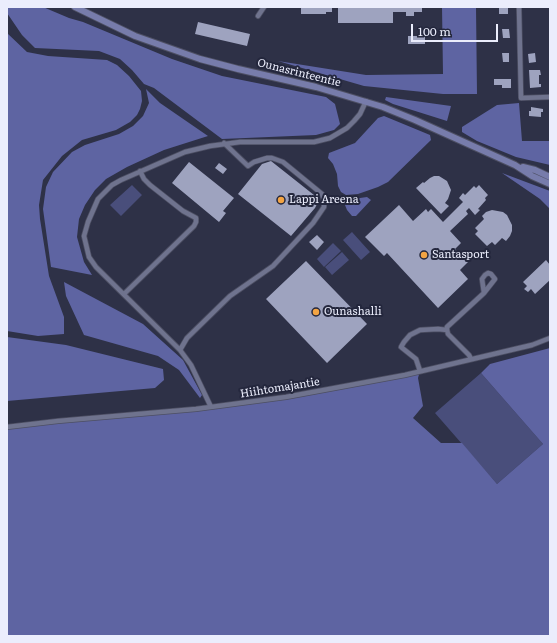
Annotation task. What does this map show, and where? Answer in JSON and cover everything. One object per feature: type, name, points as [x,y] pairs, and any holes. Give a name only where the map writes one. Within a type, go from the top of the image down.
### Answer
[{"type":"street","name":"Ounasrinteentie","points":[[75,7],[136,36],[200,59],[316,87],[366,102],[415,120],[516,165],[535,170],[550,177]]},
{"type":"street","points":[[258,16],[264,7]]},
{"type":"street","points":[[519,7],[521,98],[550,97]]},
{"type":"street","points":[[210,407],[191,365],[180,350],[96,267],[89,257],[84,236],[88,222],[98,199],[112,185],[140,171],[185,152],[224,143],[322,141],[347,128],[360,114],[366,102]]},
{"type":"street","points":[[180,350],[187,338],[230,296],[273,266],[313,223],[324,207],[322,194],[283,162],[268,158],[254,162],[248,166],[224,143]]},
{"type":"street","name":"Ounasrinteentie","points":[[516,165],[532,176],[550,184]]},
{"type":"street","points":[[124,294],[194,226],[196,222],[196,218],[183,211],[150,185],[144,179],[140,171]]},
{"type":"street","points":[[471,360],[469,355],[448,334],[447,327],[484,293]]},
{"type":"street","points":[[420,371],[414,357],[401,347],[408,337],[417,331],[438,329],[447,330]]},
{"type":"street","name":"Hiihtomajantie","points":[[7,427],[58,420],[210,407],[286,397],[367,383],[471,360],[532,345],[550,338]]},
{"type":"shaded area","points":[[7,7],[43,7],[172,59],[222,76],[326,97],[335,104],[340,124],[334,130],[316,135],[222,139],[154,88],[144,84],[120,59],[99,51],[35,48],[22,35],[7,13]]},
{"type":"shaded area","points":[[442,7],[476,7],[477,94],[443,94],[364,86],[278,61],[366,75],[443,74]]},
{"type":"shaded area","points":[[7,33],[27,52],[48,56],[107,60],[117,65],[129,76],[141,91],[142,101],[140,109],[137,115],[130,122],[116,130],[82,140],[62,156],[43,180],[39,205],[40,219],[49,276],[64,317],[64,334],[38,336],[7,331]]},
{"type":"shaded area","points":[[146,89],[160,103],[208,136],[164,150],[127,167],[106,179],[95,190],[85,205],[79,219],[77,237],[84,262],[92,275],[51,267],[43,209],[46,187],[53,172],[72,152],[85,145],[119,134],[133,126],[143,116],[149,103]]},
{"type":"shaded area","points":[[386,97],[451,106],[447,121],[393,104],[385,100]]},
{"type":"shaded area","points":[[519,103],[522,141],[550,141],[550,165],[516,157],[477,141],[462,132],[462,127],[497,105]]},
{"type":"shaded area","points":[[384,116],[430,135],[431,140],[388,182],[358,194],[346,195],[341,192],[338,186],[337,174],[333,164],[328,158],[329,153],[355,143],[378,118]]},
{"type":"shaded area","points":[[502,173],[550,191],[550,209],[540,199]]},
{"type":"shaded area","points":[[132,185],[142,195],[121,216],[110,205]]},
{"type":"shaded area","points":[[367,197],[371,200],[356,216],[352,216],[345,205],[347,201]]},
{"type":"shaded area","points":[[352,232],[370,252],[361,260],[343,240]]},
{"type":"shaded area","points":[[333,243],[341,251],[324,267],[317,259]]},
{"type":"shaded area","points":[[342,252],[349,260],[332,275],[325,267]]},
{"type":"shaded area","points":[[64,282],[143,324],[183,360],[202,395],[200,398],[179,370],[158,356],[84,335],[66,296]]},
{"type":"shaded area","points":[[7,337],[66,345],[163,369],[164,380],[155,388],[7,401]]},
{"type":"shaded area","points":[[550,348],[550,636],[7,636],[7,427],[196,409],[286,397],[420,371],[418,378],[423,406],[413,418],[441,443],[462,443],[497,484],[543,444],[481,373],[490,364]]},
{"type":"shaded area","points":[[481,373],[543,444],[497,484],[435,413]]},
{"type":"building","points":[[301,7],[332,7],[332,12],[326,12],[326,14],[301,14]]},
{"type":"building","points":[[338,7],[422,7],[422,12],[414,12],[414,16],[406,16],[406,12],[393,12],[393,23],[338,23]]},
{"type":"building","points":[[499,7],[508,7],[508,14],[499,14]]},
{"type":"building","points":[[198,22],[250,34],[247,46],[195,34]]},
{"type":"building","points":[[502,29],[509,29],[510,38],[503,38]]},
{"type":"building","points":[[408,36],[425,36],[425,44],[408,44]]},
{"type":"building","points":[[502,53],[509,53],[509,62],[503,62]]},
{"type":"building","points":[[535,53],[536,62],[529,63],[528,54]]},
{"type":"building","points":[[529,70],[540,70],[541,75],[539,75],[539,84],[541,84],[541,87],[530,88]]},
{"type":"building","points":[[494,79],[511,79],[511,88],[502,88],[502,85],[494,85]]},
{"type":"building","points":[[531,107],[543,109],[543,112],[541,112],[541,117],[529,116]]},
{"type":"building","name":"Lappi Areena","points":[[271,161],[314,195],[316,199],[317,204],[315,208],[291,236],[238,194],[262,164]]},
{"type":"building","points":[[189,162],[234,198],[223,211],[226,213],[219,222],[172,183]]},
{"type":"building","points":[[219,163],[227,169],[223,174],[215,168]]},
{"type":"building","points":[[434,176],[439,176],[447,181],[451,190],[445,203],[449,206],[441,214],[416,188]]},
{"type":"building","name":"Santasport","points":[[479,185],[488,195],[485,198],[486,200],[478,209],[480,210],[475,215],[469,208],[466,211],[468,214],[450,231],[461,243],[455,249],[468,262],[460,270],[468,279],[438,308],[387,253],[384,256],[365,237],[399,205],[413,221],[426,209],[428,212],[431,209],[443,222],[463,202],[459,198],[463,193],[465,195],[474,186],[476,188]]},
{"type":"building","points":[[492,210],[503,212],[507,215],[512,225],[512,231],[506,241],[502,238],[495,245],[492,242],[487,246],[475,234],[478,231],[475,228],[484,219],[482,216],[486,212]]},
{"type":"building","points":[[317,235],[324,242],[317,250],[309,242]]},
{"type":"building","points":[[546,260],[550,265],[550,280],[535,294],[531,289],[528,292],[524,289],[527,286],[523,282]]},
{"type":"building","name":"Ounashalli","points":[[306,261],[367,324],[327,363],[266,299]]},
{"type":"place","name":"Lappi Areena","points":[[281,200]]},
{"type":"place","name":"Santasport","points":[[424,255]]},
{"type":"place","name":"Ounashalli","points":[[316,312]]}]
